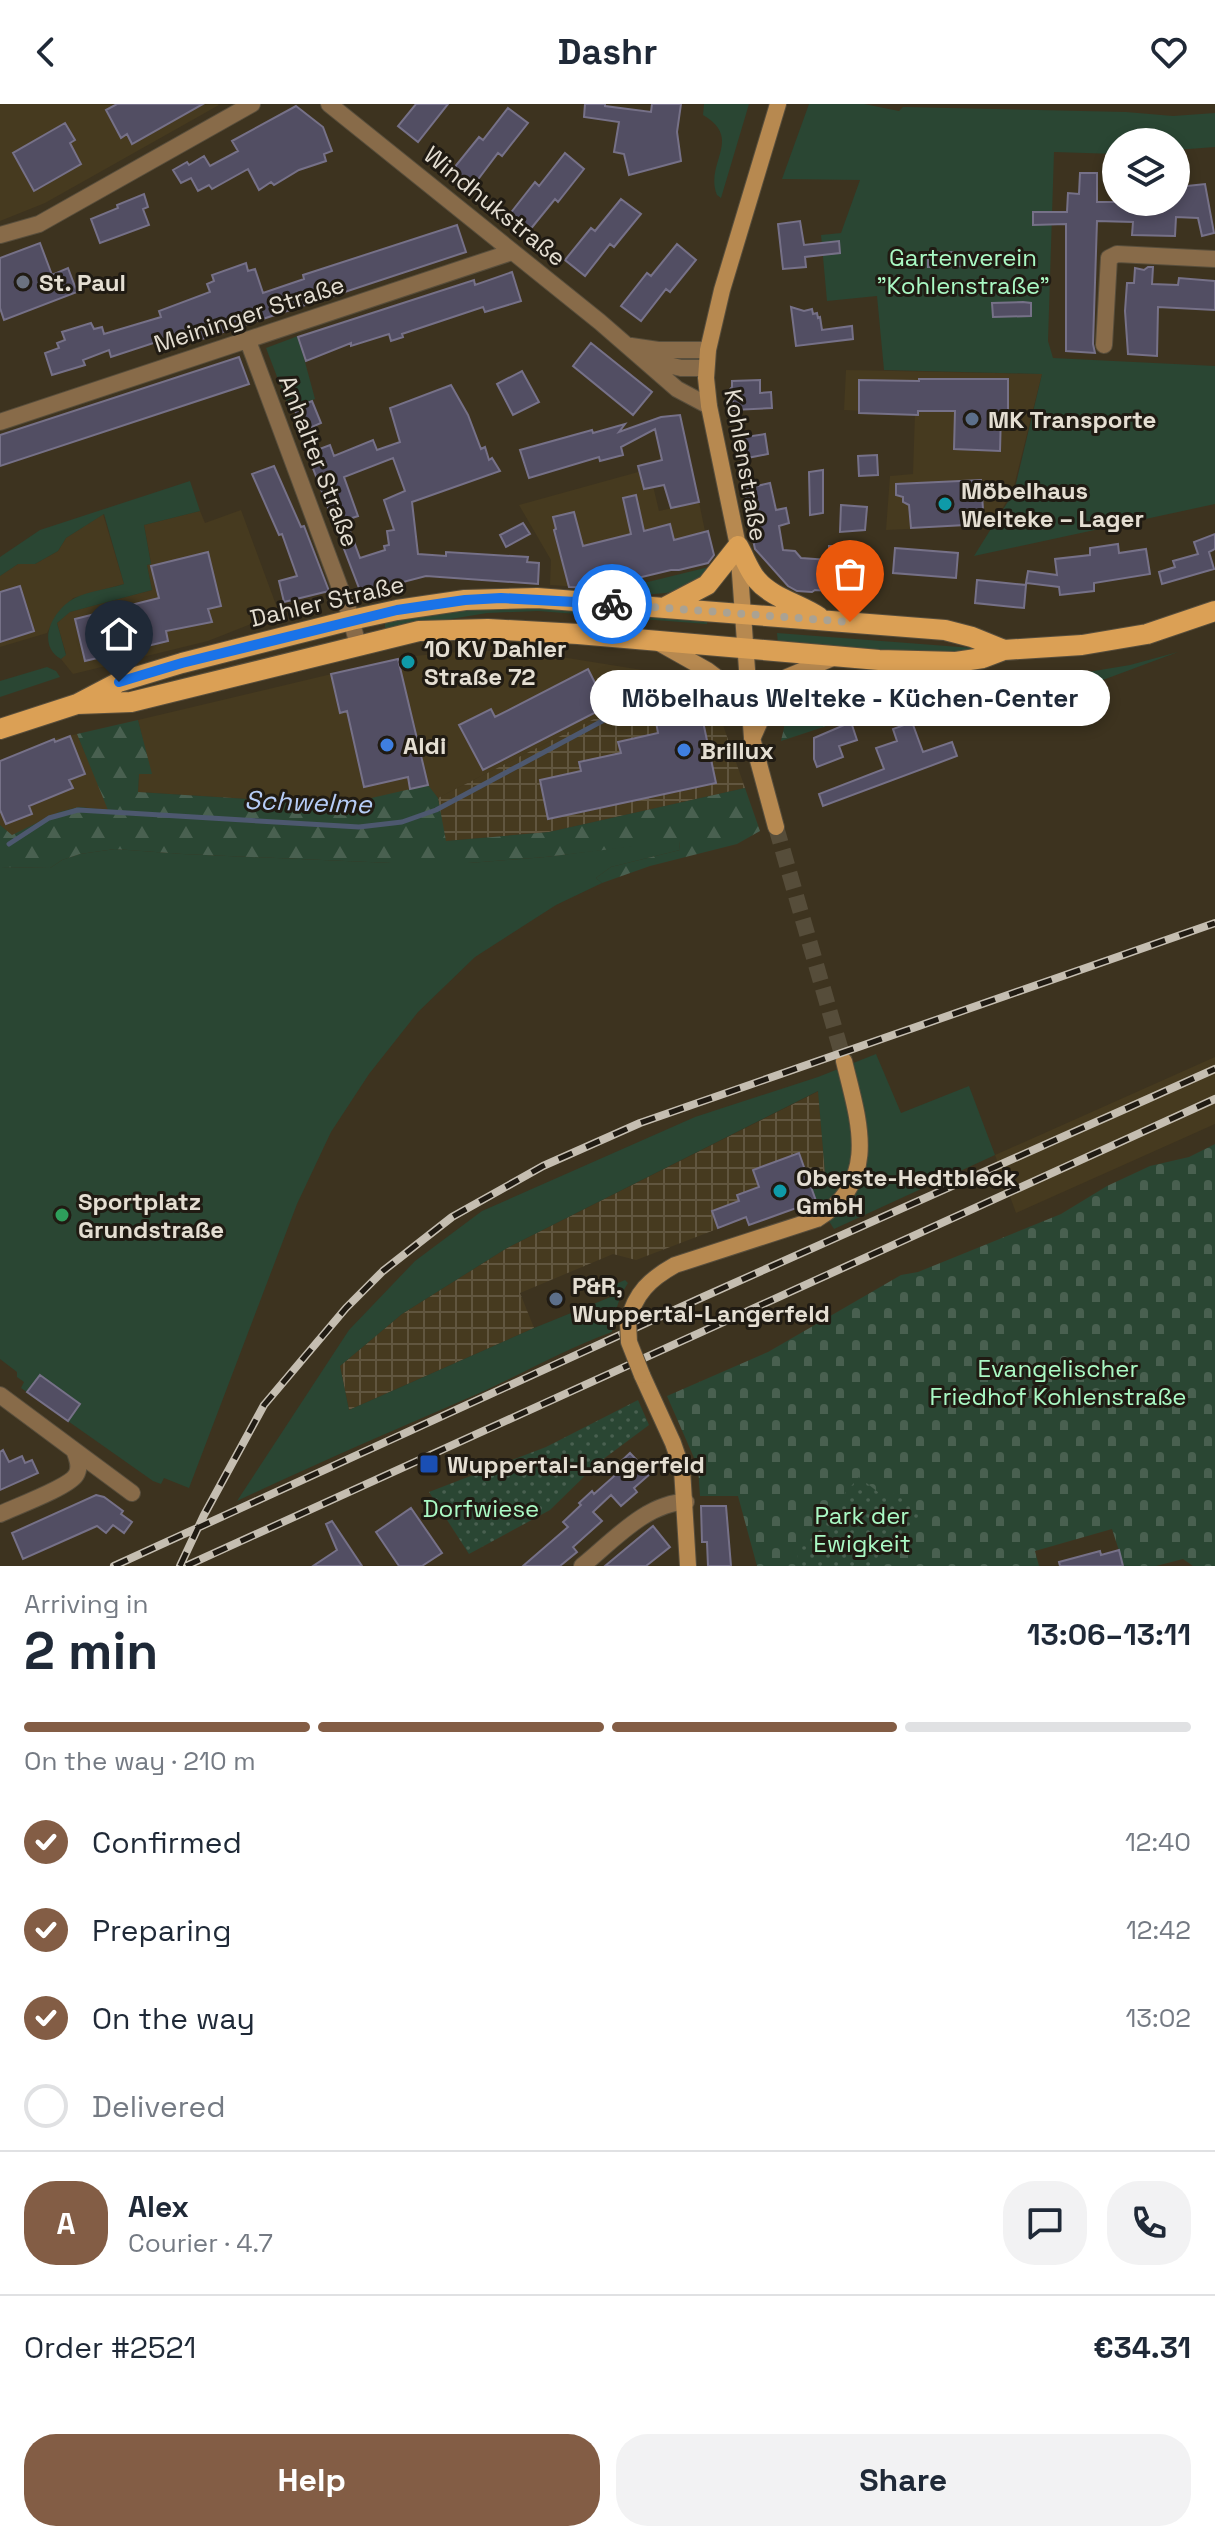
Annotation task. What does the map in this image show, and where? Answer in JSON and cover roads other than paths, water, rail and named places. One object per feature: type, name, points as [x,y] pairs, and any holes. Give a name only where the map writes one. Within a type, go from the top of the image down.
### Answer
[{"type":"main road","points":[[663,608],[707,585],[738,546],[757,580],[772,593],[825,620]]},
{"type":"main road","name":"Dahler Straße","points":[[0,729],[77,704],[119,682],[351,620],[438,604],[501,598],[537,598],[945,630],[1004,650]]},
{"type":"main road","points":[[1004,650],[1082,645],[1147,634],[1215,611]]},
{"type":"main road","name":"Dahler Straße","points":[[77,704],[131,702],[419,631],[488,629],[879,660],[956,662],[983,658],[1004,650]]},
{"type":"street","points":[[0,235],[39,224],[252,104]]},
{"type":"street","name":"Windhukstraße","points":[[329,104],[647,360],[677,389],[709,406]]},
{"type":"street","name":"Kohlenstraße","points":[[776,827],[752,738],[738,546],[709,406],[706,368],[722,290],[778,104]]},
{"type":"street","name":"Meininger Straße","points":[[0,422],[512,252]]},
{"type":"street","points":[[1104,345],[1109,258],[1117,254],[1215,259]]},
{"type":"street","name":"Anhalter Straße","points":[[248,341],[358,645]]},
{"type":"street","points":[[629,346],[658,350],[708,350]]},
{"type":"street","name":"Windhukstraße","points":[[647,360],[681,368],[706,368]]},
{"type":"street","points":[[654,640],[707,670],[748,701]]},
{"type":"street","points":[[752,738],[768,703],[787,677],[838,656]]},
{"type":"street","points":[[688,1566],[682,1469],[629,1342],[628,1322],[636,1299],[660,1273],[675,1265],[817,1219],[844,1197],[856,1175],[860,1144],[857,1113],[844,1061]]},
{"type":"street","points":[[0,1395],[132,1493]]},
{"type":"street","points":[[0,1514],[65,1485],[76,1475],[79,1464],[74,1450]]},
{"type":"street","points":[[582,1566],[649,1511],[667,1503],[686,1502]]},
{"type":"waterway","name":"Schwelme","points":[[9,844],[49,818],[78,810],[359,827],[402,822],[436,810],[640,698],[657,690],[678,686]]},
{"type":"waterway","name":"Schwelme","points":[[800,697],[881,702]]},
{"type":"tunnel","points":[[776,827],[844,1061]]},
{"type":"railway","points":[[180,1566],[264,1405],[346,1308],[383,1271],[452,1217],[543,1166],[640,1123],[1215,923]]},
{"type":"railway","points":[[114,1566],[703,1297],[1215,1069]]},
{"type":"railway","points":[[186,1566],[1215,1099]]},
{"type":"place","name":"St. Paul","points":[[23,282]]},
{"type":"place","name":"MK Transporte","points":[[972,419]]},
{"type":"place","name":"Möbelhaus Welteke – Lager","points":[[945,504]]},
{"type":"place","name":"Möbelhaus Welteke - Küchen-Center","points":[[850,622]]},
{"type":"place","name":"10 KV Dahler Straße 72","points":[[408,662]]},
{"type":"place","name":"Aldi","points":[[387,745]]},
{"type":"place","name":"Brillux","points":[[684,750]]},
{"type":"place","name":"Oberste-Hedtbleck GmbH","points":[[780,1191]]},
{"type":"place","name":"Sportplatz Grundstraße","points":[[62,1215]]},
{"type":"place","name":"P&R, Wuppertal-Langerfeld","points":[[556,1299]]},
{"type":"place","name":"Wuppertal-Langerfeld","points":[[429,1464]]},
{"type":"park label","name":"Gartenverein \"Kohlenstraße\"","points":[[963,271]]},
{"type":"park label","name":"Evangelischer Friedhof Kohlenstraße","points":[[1058,1382]]},
{"type":"park label","name":"Dorfwiese","points":[[481,1508]]},
{"type":"park label","name":"Park der Ewigkeit","points":[[862,1529]]}]
